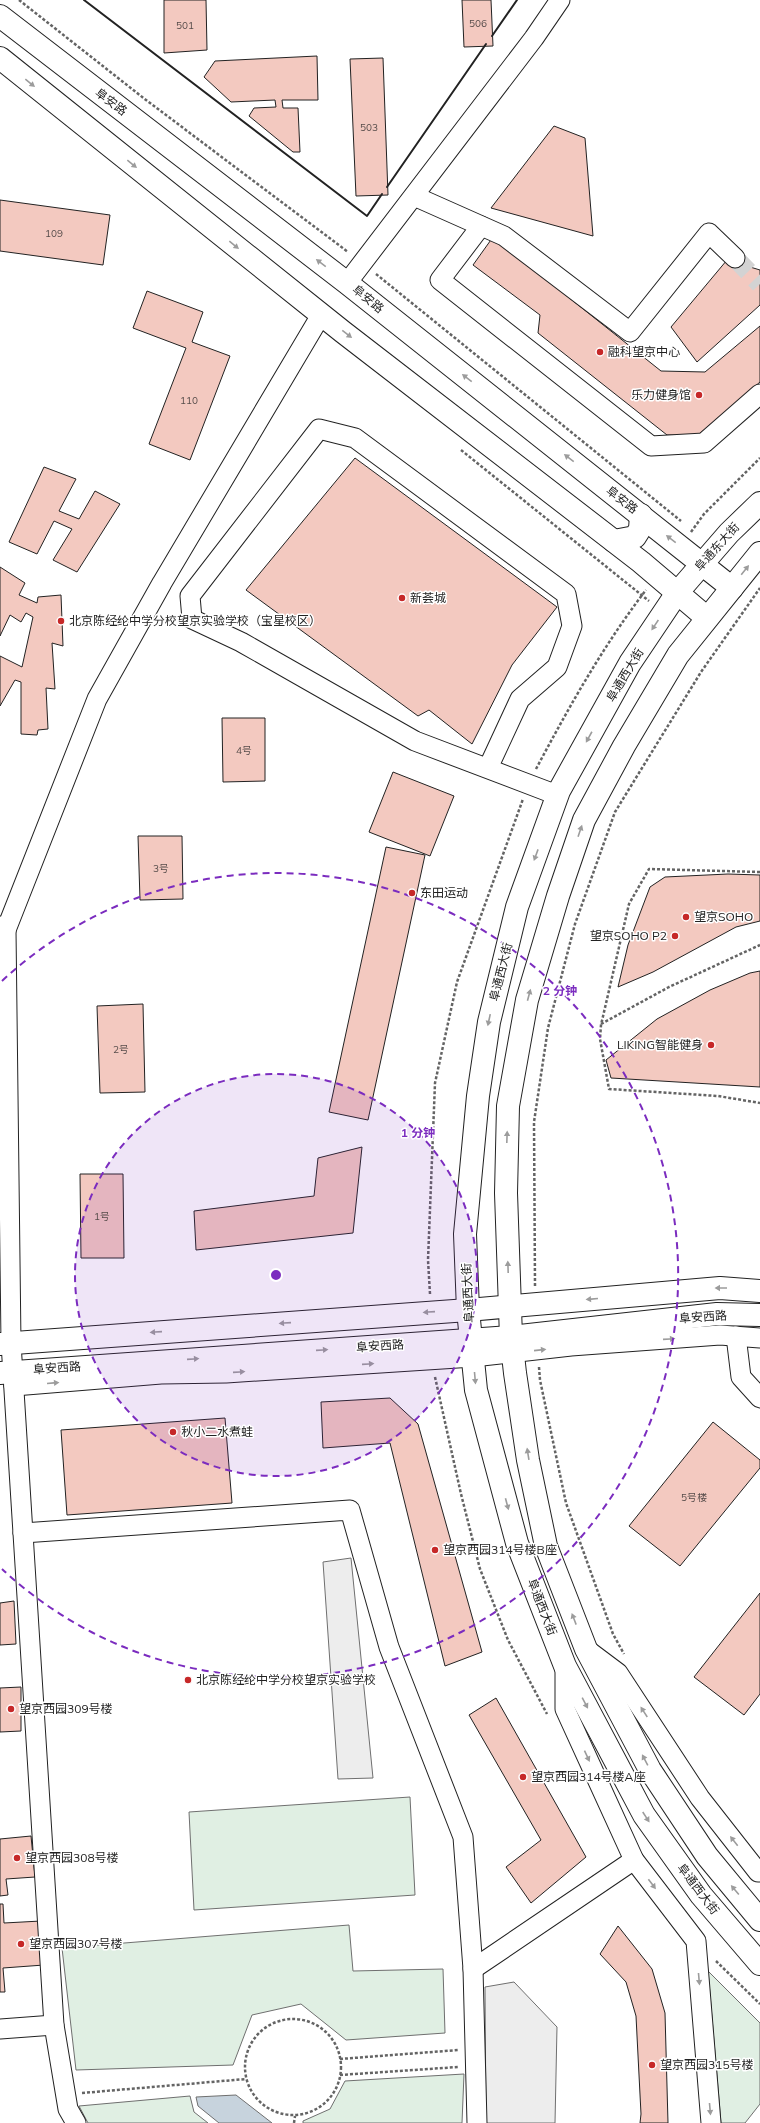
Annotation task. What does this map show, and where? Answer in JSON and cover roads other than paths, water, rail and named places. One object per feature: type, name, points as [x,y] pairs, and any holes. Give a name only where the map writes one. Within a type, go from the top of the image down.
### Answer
[{"type":"main road","name":"阜安路","points":[[0,16],[347,283],[641,515],[686,538],[736,582]]},
{"type":"main road","points":[[0,58],[321,314],[614,541],[707,618]]},
{"type":"main road","name":"阜通东大街","points":[[677,593],[729,533],[760,503]]},
{"type":"main road","points":[[614,541],[634,537],[640,529],[641,515]]},
{"type":"main road","points":[[760,553],[707,618],[673,663],[624,746],[584,820],[558,896],[530,992],[508,1106],[506,1194],[509,1306],[512,1345],[528,1460],[546,1546],[586,1649],[650,1770],[707,1856],[760,1920]]},
{"type":"main road","name":"阜通西大街","points":[[677,593],[630,663],[558,795],[517,907],[489,1022],[478,1096],[465,1234],[468,1310],[476,1390],[517,1543],[565,1666],[644,1814],[701,1895],[760,1964]]},
{"type":"main road","points":[[5,1343],[468,1310],[720,1288],[760,1290]]},
{"type":"main road","name":"阜安西路","points":[[9,1377],[512,1345],[705,1315],[760,1315]]},
{"type":"street","points":[[347,283],[534,38],[560,0]]},
{"type":"street","points":[[414,196],[504,236],[630,332],[709,233],[735,258]]},
{"type":"street","points":[[481,226],[440,280],[651,446],[704,443],[760,394]]},
{"type":"street","points":[[76,2123],[68,2109],[54,2025],[23,1533],[5,1343],[3,928],[97,698],[162,583],[321,314]]},
{"type":"street","points":[[488,768],[520,699],[558,667],[572,626],[566,594],[355,438],[319,429],[190,596],[192,619],[241,642],[415,741],[558,795]]},
{"type":"street","points":[[512,1345],[538,1350],[720,1335],[760,1338]]},
{"type":"street","points":[[736,1336],[741,1377],[760,1398]]},
{"type":"street","points":[[23,1533],[350,1510],[389,1647],[463,1837],[473,1968],[477,2123]]},
{"type":"street","points":[[586,1649],[618,1673],[700,1798],[758,1872],[760,1872]]},
{"type":"street","points":[[565,1666],[565,1709],[634,1860],[696,1941],[711,2123]]},
{"type":"street","points":[[473,1968],[634,1860]]},
{"type":"street","points":[[0,2029],[54,2025]]},
{"type":"tunnel","points":[[735,258],[760,284]]},
{"type":"place","name":"融科望京中心","points":[[600,352]]},
{"type":"place","name":"乐力健身馆","points":[[699,395]]},
{"type":"place","name":"新荟城","points":[[402,598]]},
{"type":"place","name":"北京陈经纶中学分校望京实验学校（宝星校区）","points":[[61,621]]},
{"type":"place","name":"东田运动","points":[[412,893]]},
{"type":"place","name":"望京SOHO","points":[[686,917]]},
{"type":"place","name":"望京SOHO P2","points":[[675,936]]},
{"type":"place","name":"LIKING智能健身","points":[[711,1045]]},
{"type":"place","name":"秋小二水煮蛙","points":[[173,1432]]},
{"type":"place","name":"望京西园314号楼B座","points":[[435,1550]]},
{"type":"place","name":"北京陈经纶中学分校望京实验学校","points":[[188,1680]]},
{"type":"place","name":"望京西园309号楼","points":[[11,1709]]},
{"type":"place","name":"望京西园314号楼A座","points":[[523,1777]]},
{"type":"place","name":"望京西园308号楼","points":[[17,1858]]},
{"type":"place","name":"望京西园307号楼","points":[[21,1944]]},
{"type":"place","name":"望京西园315号楼","points":[[652,2065]]}]
